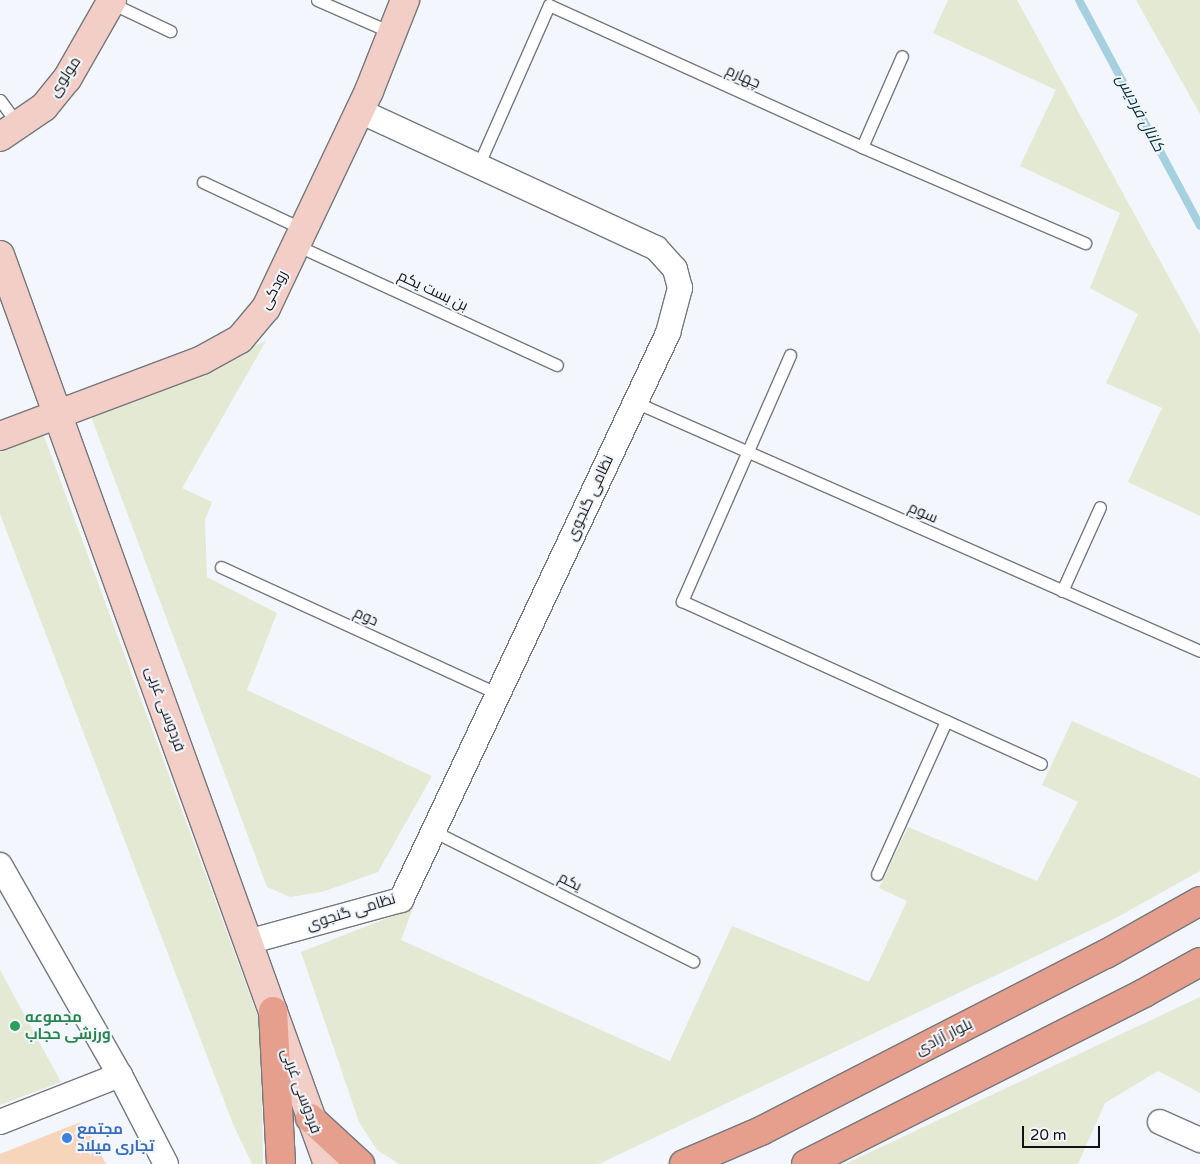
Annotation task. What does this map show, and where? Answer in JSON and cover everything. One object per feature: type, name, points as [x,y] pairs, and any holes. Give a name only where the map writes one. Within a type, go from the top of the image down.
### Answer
[{"type":"main road","name":"رودکی","points":[[0,436],[59,412],[202,360],[240,339],[266,308],[360,111],[394,34],[405,0]]},
{"type":"main road","name":"مولوی","points":[[9,132],[44,107],[67,78],[108,1]]},
{"type":"main road","name":"فردوسی غربی","points":[[0,255],[59,412],[328,1164]]},
{"type":"main road","name":"بلوار آزادی","points":[[684,1164],[761,1131],[1106,954],[1200,901]]},
{"type":"main road","points":[[806,1164],[1144,994],[1200,962]]},
{"type":"main road","points":[[273,1011],[281,1164]]},
{"type":"main road","points":[[310,1118],[360,1164]]},
{"type":"street","name":"نظامی گنجوی","points":[[248,942],[401,900],[668,333],[680,288],[675,269],[656,248],[360,111]]},
{"type":"street","points":[[0,865],[120,1075],[166,1164]]},
{"type":"street","points":[[0,1122],[120,1075]]},
{"type":"street","points":[[1160,1122],[1200,1140]]},
{"type":"lane","points":[[317,0],[394,34]]},
{"type":"lane","points":[[108,1],[170,31]]},
{"type":"lane","name":"چهارم","points":[[478,166],[549,5],[862,147],[1086,243]]},
{"type":"lane","points":[[862,147],[902,56]]},
{"type":"lane","points":[[0,100],[9,132]]},
{"type":"lane","name":"بن بست یکم","points":[[204,182],[300,237],[557,365]]},
{"type":"lane","points":[[790,355],[682,601],[1041,764]]},
{"type":"lane","name":"سوم","points":[[635,402],[1200,651]]},
{"type":"lane","points":[[1062,591],[1100,507]]},
{"type":"lane","name":"دوم","points":[[221,567],[498,694]]},
{"type":"lane","points":[[877,874],[946,721]]},
{"type":"lane","name":"یکم","points":[[433,831],[693,961]]},
{"type":"green space","points":[[948,0],[1017,0],[1200,334],[1200,516],[1128,482],[1162,408],[1106,383],[1138,314],[1090,288],[1120,213],[1020,166],[1056,90],[933,33]]},
{"type":"green space","points":[[1136,0],[1200,0],[1200,114]]},
{"type":"green space","points":[[266,341],[182,488],[212,502],[205,520],[207,577],[277,613],[247,690],[432,776],[378,872],[322,892],[290,897],[267,887],[89,411]]},
{"type":"green space","points":[[41,428],[261,1025],[263,1164],[252,1164],[233,1124],[0,514],[0,444]]},
{"type":"green space","points":[[1072,721],[1200,778],[1200,871],[1114,919],[599,1164],[399,1164],[377,1150],[359,1122],[301,952],[413,908],[401,940],[670,1061],[732,926],[869,982],[907,901],[879,888],[908,827],[1037,881],[1078,802],[1042,785]]},
{"type":"green space","name":"مجموعه ورزشی حجاب","points":[[0,970],[61,1082],[0,1105]]},
{"type":"green space","points":[[1200,997],[1200,1093],[1158,1071],[1105,1103],[1078,1164],[845,1164]]},
{"type":"building","name":"مجتمع تجاری میلاد","points":[[83,1121],[106,1164],[0,1164],[0,1154]]},
{"type":"waterway","name":"کانال فردیس","points":[[1079,0],[1200,226]]},
{"type":"place","name":"مجموعه ورزشی حجاب","points":[[15,1026]]},
{"type":"place","name":"مجتمع تجاری میلاد","points":[[67,1138]]}]
